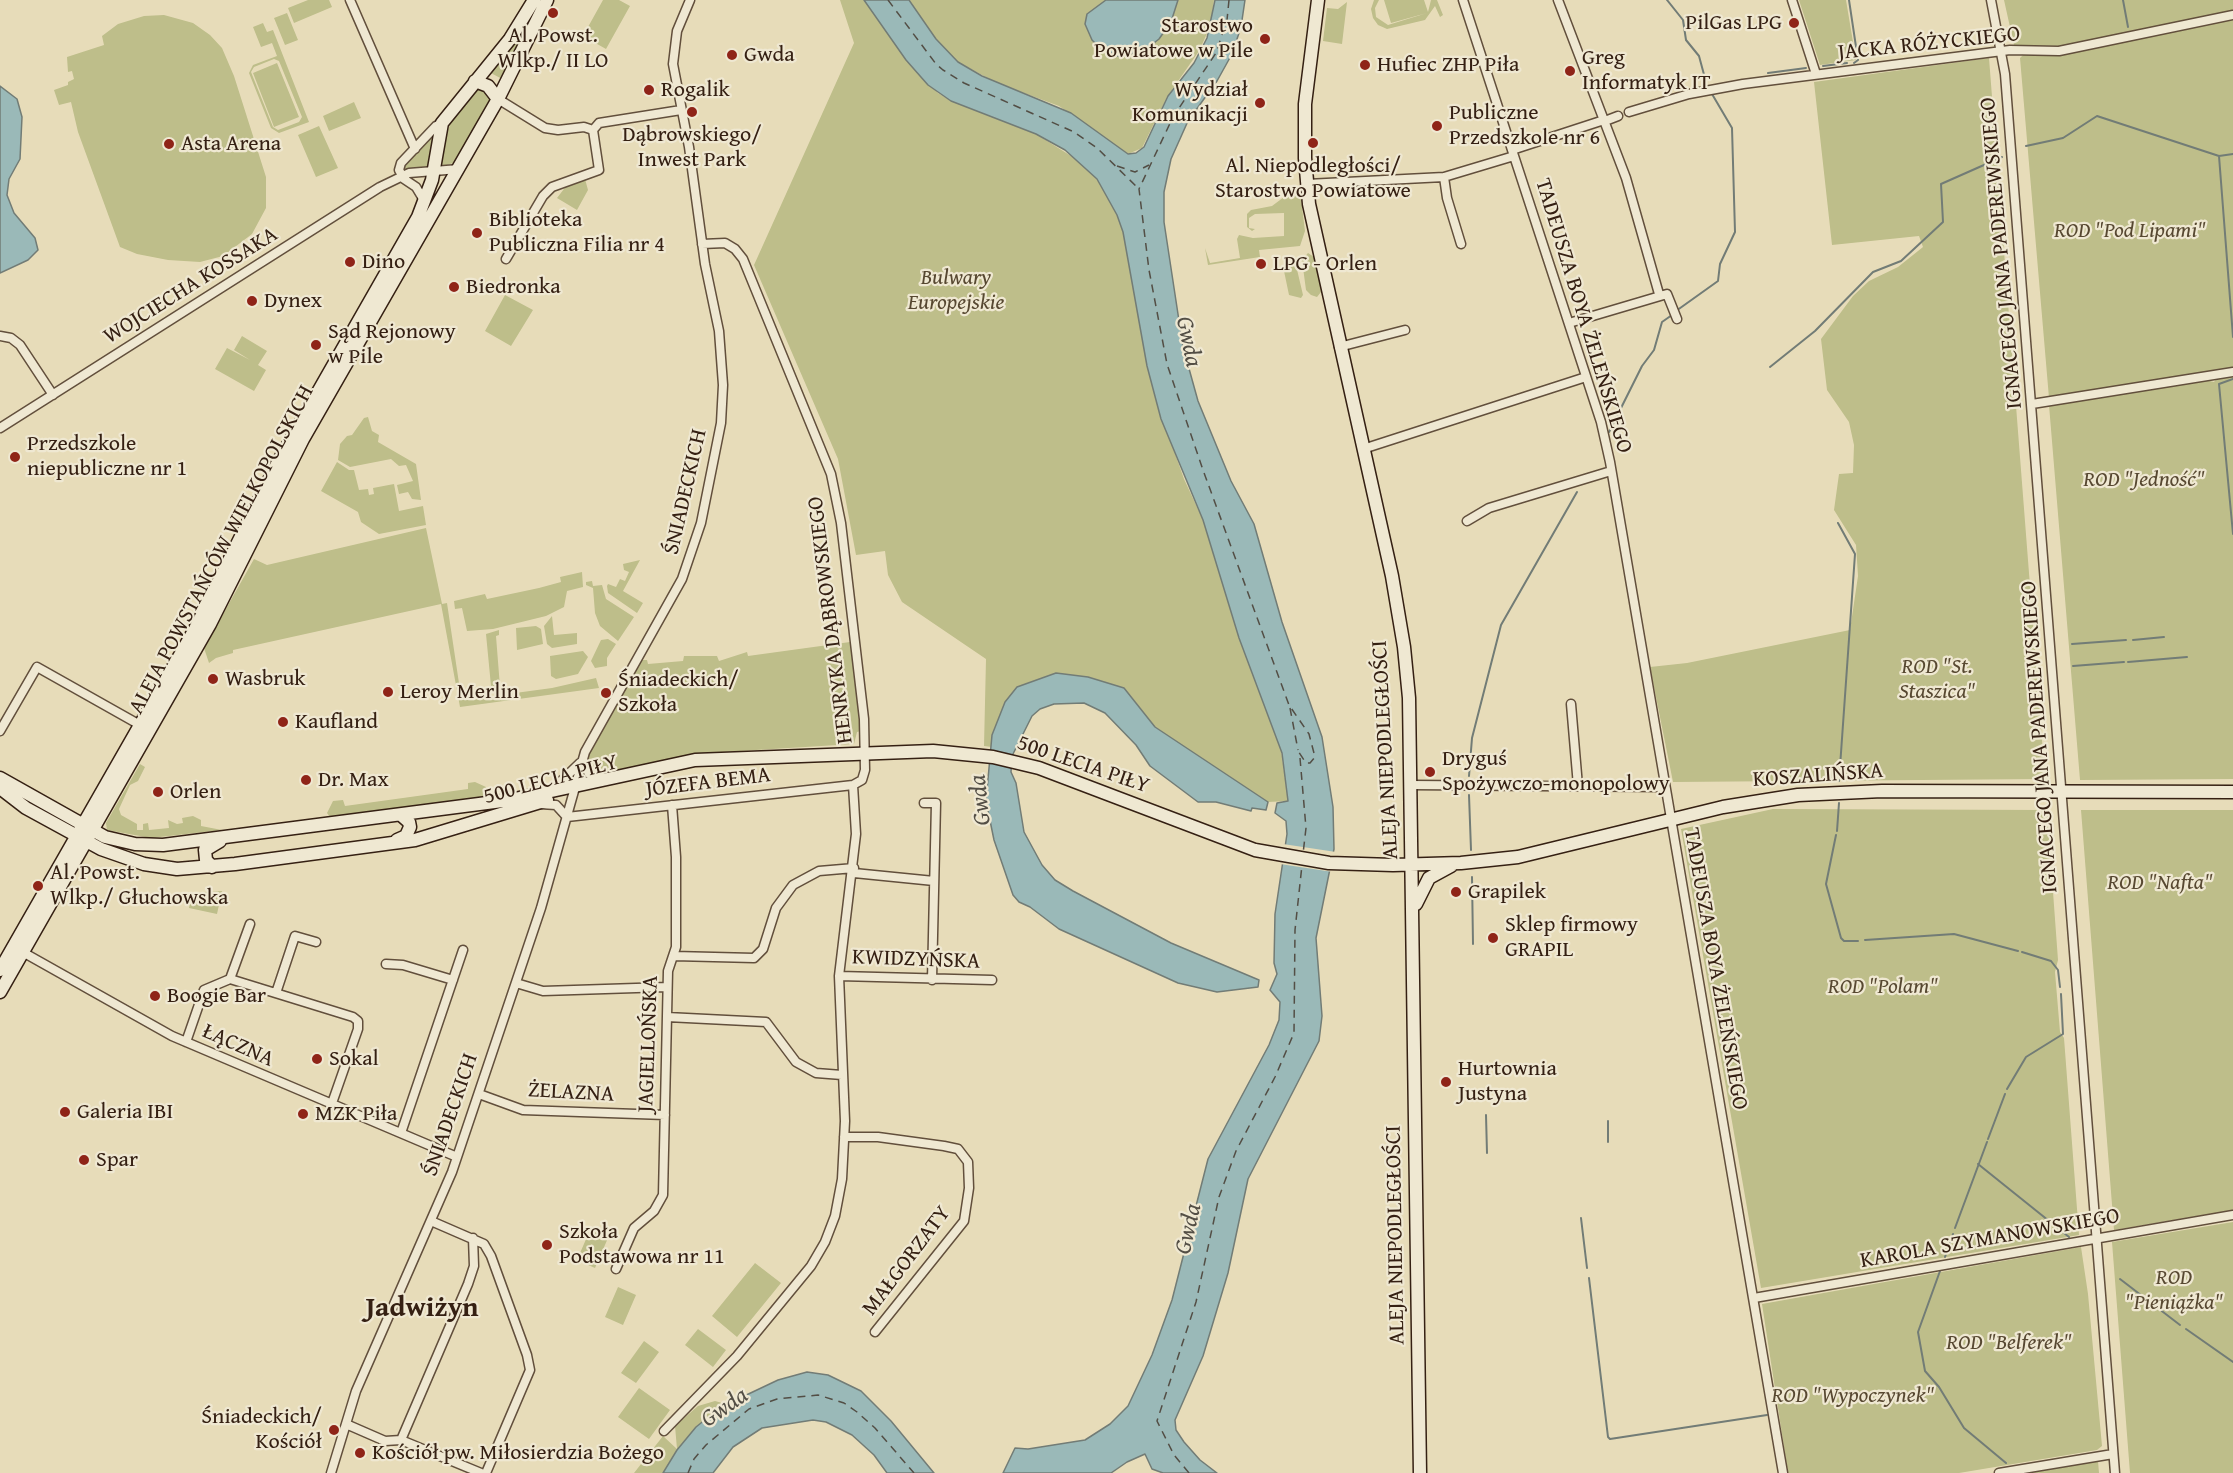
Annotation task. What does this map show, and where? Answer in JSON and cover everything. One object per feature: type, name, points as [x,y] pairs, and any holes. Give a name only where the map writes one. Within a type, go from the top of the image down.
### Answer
[{"type":"street","points":[[350,0],[413,145]]},
{"type":"street","name":"ALEJA POWSTAŃCÓW WIELKOPOLSKICH","points":[[84,833],[140,725],[227,569],[277,464],[425,202],[434,171],[442,123],[510,39],[534,0]]},
{"type":"street","name":"ALEJA POWSTAŃCÓW WIELKOPOLSKICH","points":[[0,992],[18,949],[84,833],[210,624],[303,439],[498,99],[547,0]]},
{"type":"street","points":[[690,0],[679,23],[674,47],[675,75],[702,244]]},
{"type":"street","name":"ALEJA NIEPODLEGŁOŚCI","points":[[1318,0],[1305,104],[1307,184],[1315,241],[1392,576],[1404,647],[1409,698],[1420,1473]]},
{"type":"street","name":"TADEUSZA BOYA ŻELEŃSKIEGO","points":[[1463,0],[1601,422],[1783,1473]]},
{"type":"street","points":[[1558,0],[1626,178],[1659,294]]},
{"type":"street","points":[[1792,0],[1816,74]]},
{"type":"street","name":"IGNACEGO JANA PADEREWSKIEGO","points":[[1991,0],[2003,51],[2115,1473]]},
{"type":"street","name":"JACKA RÓŻYCKIEGO","points":[[1629,112],[1704,90],[2003,51],[2073,49],[2233,15]]},
{"type":"street","points":[[475,81],[488,86],[504,105],[545,128],[558,130],[584,127],[593,130]]},
{"type":"street","points":[[593,130],[600,123],[681,110]]},
{"type":"street","points":[[1307,184],[1444,177],[1618,116]]},
{"type":"street","points":[[425,202],[416,187],[402,176],[399,170],[413,145],[442,123]]},
{"type":"street","points":[[506,259],[543,196],[552,187],[598,170],[593,130]]},
{"type":"street","name":"WOJCIECHA KOSSAKA","points":[[0,428],[374,190],[402,176],[459,169]]},
{"type":"street","points":[[1444,177],[1447,198],[1461,244]]},
{"type":"street","name":"HENRYKA DĄBROWSKIEGO","points":[[664,1431],[737,1356],[803,1274],[822,1249],[835,1216],[842,1179],[844,1137],[839,976],[854,871],[856,834],[853,785],[864,777],[865,752],[864,719],[841,523],[831,474],[743,259],[735,249],[725,243],[702,244]]},
{"type":"street","name":"ŚNIADECKICH","points":[[335,1472],[356,1391],[457,1157],[516,983],[583,761],[604,714],[681,580],[701,523],[721,423],[723,397],[719,331],[702,244]]},
{"type":"street","points":[[1569,323],[1659,294],[1667,294],[1677,319]]},
{"type":"street","points":[[1339,346],[1405,330]]},
{"type":"street","points":[[0,336],[13,339],[21,346],[53,395]]},
{"type":"street","points":[[2032,404],[2233,372]]},
{"type":"street","points":[[1363,449],[1586,377]]},
{"type":"street","name":"TADEUSZA BOYA ŻELEŃSKIEGO","points":[[1467,521],[1489,508],[1611,471]]},
{"type":"street","points":[[0,731],[37,667],[140,725]]},
{"type":"street","points":[[1571,704],[1578,786]]},
{"type":"street","name":"500 LECIA PIŁY","points":[[84,833],[116,855],[153,866],[212,867],[382,846],[438,834],[605,778],[674,762],[865,752],[933,751],[976,755],[1028,765],[1101,790],[1185,825],[1255,849],[1310,861],[1413,865]]},
{"type":"street","name":"500 LECIA PIŁY","points":[[84,833],[116,841],[148,845],[233,837],[510,800],[733,759]]},
{"type":"street","points":[[583,761],[589,774],[605,778]]},
{"type":"street","name":"ŚNIADECKICH","points":[[550,791],[583,761]]},
{"type":"street","points":[[0,778],[84,833]]},
{"type":"street","name":"JÓZEFA BEMA","points":[[567,817],[853,785]]},
{"type":"street","points":[[1412,786],[1665,787]]},
{"type":"street","points":[[0,788],[26,808],[84,833]]},
{"type":"street","name":"KOSZALIŃSKA","points":[[1413,865],[1461,863],[1531,854],[1745,802],[1829,793],[2233,792]]},
{"type":"street","points":[[924,802],[936,803],[932,980]]},
{"type":"street","points":[[524,807],[553,804],[567,817]]},
{"type":"street","name":"JAGIELLOŃSKA","points":[[616,1269],[634,1228],[654,1211],[663,1195],[668,987],[669,965],[674,956],[676,870],[672,805]]},
{"type":"street","name":"500 LECIA PIŁY","points":[[382,846],[403,838],[409,832],[409,822],[401,815]]},
{"type":"street","name":"500 LECIA PIŁY","points":[[212,867],[206,860],[205,850],[214,843],[233,837]]},
{"type":"street","points":[[1413,914],[1420,892],[1429,878],[1461,863]]},
{"type":"street","points":[[674,956],[754,958],[763,949],[776,908],[789,889],[803,878],[819,871],[854,871],[934,881]]},
{"type":"street","points":[[230,979],[250,924]]},
{"type":"street","points":[[276,993],[295,936],[316,942]]},
{"type":"street","name":"ALEJA POWSTAŃCÓW WIELKOPOLSKICH","points":[[0,970],[18,949]]},
{"type":"street","name":"ŁĄCZNA","points":[[18,949],[146,1023],[186,1042],[331,1106],[457,1157]]},
{"type":"street","points":[[401,1133],[463,950]]},
{"type":"street","points":[[386,964],[403,965],[453,980]]},
{"type":"street","name":"KWIDZYŃSKA","points":[[839,976],[992,980]]},
{"type":"street","points":[[186,1042],[204,990],[230,979],[351,1016],[358,1022],[358,1029],[331,1106]]},
{"type":"street","points":[[516,983],[543,991],[668,987]]},
{"type":"street","points":[[667,1017],[766,1022],[785,1051],[796,1062],[816,1073],[842,1075]]},
{"type":"street","name":"ŻELAZNA","points":[[478,1094],[523,1110],[665,1115]]},
{"type":"street","name":"MAŁGORZATY","points":[[844,1137],[878,1137],[944,1146],[958,1149],[968,1162],[969,1188],[964,1221],[875,1332]]},
{"type":"street","name":"KAROLA SZYMANOWSKIEGO","points":[[1754,1298],[2233,1215]]},
{"type":"street","points":[[431,1221],[484,1244],[491,1256],[520,1334],[530,1370],[486,1473]]},
{"type":"street","points":[[401,1440],[468,1284],[474,1266],[473,1238]]},
{"type":"street","points":[[346,1424],[386,1441],[401,1440],[481,1473]]},
{"type":"street","points":[[1999,1473],[2113,1454]]},
{"type":"green space","points":[[308,0],[329,0],[332,7],[294,23],[288,8]]},
{"type":"green space","points":[[539,0],[543,0],[504,80],[489,72]]},
{"type":"green space","points":[[603,0],[619,0],[630,6],[606,49],[583,36]]},
{"type":"green space","name":"Bulwary Europejskie","points":[[840,0],[864,0],[906,60],[938,93],[951,101],[1036,134],[1079,161],[1097,179],[1117,215],[1123,232],[1155,397],[1184,479],[1203,520],[1239,638],[1280,742],[1288,801],[1268,802],[1196,756],[1155,727],[1130,695],[1056,673],[1043,678],[992,735],[992,747],[984,746],[986,659],[902,602],[888,575],[885,551],[856,555],[838,459],[754,265],[854,43]]},
{"type":"green space","points":[[909,0],[1214,0],[1210,27],[1199,51],[1167,97],[1142,148],[1128,154],[1059,106],[997,83],[958,62],[936,39]]},
{"type":"green space","points":[[1374,0],[1379,0],[1375,8],[1376,17],[1388,25],[1427,13],[1391,23],[1384,0],[1424,0],[1428,12],[1431,0],[1437,0],[1443,15],[1440,17],[1435,6],[1425,20],[1387,29],[1378,25],[1373,18],[1371,9]]},
{"type":"green space","points":[[1799,0],[1846,0],[1856,60],[1820,65]]},
{"type":"green space","points":[[2004,0],[2233,0],[2233,10],[2061,46],[2014,45]]},
{"type":"green space","points":[[1347,2],[1342,44],[1323,41],[1327,8],[1338,9]]},
{"type":"green space","points":[[287,13],[298,40],[285,45],[274,18]]},
{"type":"green space","name":"Asta Arena","points":[[164,15],[193,23],[210,35],[222,48],[234,76],[266,177],[266,208],[252,234],[223,256],[200,262],[168,260],[137,254],[120,247],[78,132],[71,102],[59,105],[54,90],[68,85],[68,82],[74,79],[72,71],[68,72],[67,57],[104,45],[102,36],[118,24],[144,16]]},
{"type":"green space","name":"ROD \"Pod Lipami\"","points":[[2233,19],[2233,368],[2049,398],[2020,58],[2023,55],[2079,52]]},
{"type":"green space","points":[[263,23],[267,32],[273,30],[309,122],[279,133],[271,128],[249,73],[253,65],[277,56],[272,43],[261,47],[253,27]],"holes":[[[274,59],[279,61],[302,117],[299,122],[278,130],[273,127],[251,72],[254,67]]]},
{"type":"green space","name":"ROD \"St. Staszica\"","points":[[1989,58],[2045,779],[1673,782],[1650,667],[1687,663],[1850,630],[1858,576],[1856,545],[1834,510],[1839,474],[1853,473],[1854,445],[1849,422],[1827,390],[1821,339],[1853,296],[1869,281],[1898,267],[1923,247],[1919,236],[1832,245],[1814,82]]},
{"type":"green space","points":[[277,63],[299,117],[274,127],[253,73]]},
{"type":"green space","points":[[483,87],[492,100],[456,162],[439,168],[445,137],[454,115],[475,89]]},
{"type":"green space","points":[[354,102],[361,118],[329,131],[323,116]]},
{"type":"green space","points":[[319,126],[338,168],[316,177],[298,135]]},
{"type":"green space","points":[[437,129],[430,168],[405,169],[403,167]]},
{"type":"green space","points":[[585,179],[588,190],[577,210],[557,198],[567,185]]},
{"type":"green space","points":[[1292,191],[1300,191],[1305,231],[1300,246],[1259,250],[1260,257],[1208,265],[1205,248],[1210,263],[1240,258],[1237,239],[1239,235],[1253,238],[1284,236],[1284,213],[1255,214],[1249,218],[1249,228],[1255,229],[1252,231],[1247,227],[1247,214],[1251,210],[1272,206]]},
{"type":"green space","points":[[1308,253],[1314,257],[1320,283],[1321,292],[1317,297],[1306,290],[1302,260]]},
{"type":"green space","points":[[1295,261],[1303,295],[1301,298],[1289,295],[1284,271],[1287,265]]},
{"type":"green space","points":[[505,295],[533,310],[511,346],[485,331]]},
{"type":"green space","points":[[242,336],[267,351],[258,365],[266,370],[254,391],[215,369],[227,348],[250,360],[234,350]]},
{"type":"green space","name":"ROD \"Jedność\"","points":[[2233,376],[2233,779],[2080,780],[2049,405],[2206,380],[2214,382],[2217,378]]},
{"type":"green space","points":[[368,417],[372,431],[379,435],[378,442],[416,464],[421,500],[412,499],[408,492],[399,494],[397,485],[413,481],[406,465],[399,466],[391,459],[350,467],[338,460],[340,444],[347,436],[352,435],[364,418]]},
{"type":"green space","points":[[337,462],[349,470],[354,470],[359,490],[368,489],[369,495],[374,494],[373,488],[394,484],[399,511],[423,506],[426,525],[379,534],[361,522],[358,512],[321,491]]},
{"type":"green space","points":[[426,528],[442,604],[447,603],[460,690],[464,697],[471,699],[552,688],[596,678],[599,688],[460,707],[441,604],[233,650],[233,653],[216,658],[209,663],[204,648],[254,559],[267,565]]},
{"type":"green space","points":[[640,560],[623,591],[643,603],[637,613],[608,593],[607,586],[608,584],[616,587],[620,579],[625,581],[629,572],[624,570],[623,564]]},
{"type":"green space","points":[[582,572],[583,587],[567,591],[564,607],[546,616],[493,629],[467,631],[462,608],[455,609],[454,601],[485,594],[487,599],[539,588],[561,582],[560,577]]},
{"type":"green space","points":[[592,581],[593,586],[602,585],[606,599],[634,617],[618,641],[600,626],[595,613],[593,588],[586,585],[586,582]]},
{"type":"green space","points":[[552,616],[554,635],[577,633],[577,644],[552,648],[547,644],[544,626]]},
{"type":"green space","points":[[536,626],[541,629],[543,644],[517,650],[516,628]]},
{"type":"green space","points":[[499,630],[499,635],[496,636],[500,687],[488,688],[491,686],[486,634]]},
{"type":"green space","points":[[608,639],[616,644],[607,658],[607,666],[595,668],[591,661],[601,640]]},
{"type":"green space","points":[[850,642],[861,731],[857,732],[854,744],[691,754],[607,775],[592,771],[587,764],[590,751],[640,660],[647,660],[648,664],[683,661],[684,656],[717,656],[719,661],[747,652],[748,656]]},
{"type":"green space","points":[[583,651],[588,657],[578,674],[556,679],[551,676],[550,656]]},
{"type":"green space","points":[[140,764],[145,767],[138,781],[130,785],[119,809],[121,815],[137,824],[137,830],[143,830],[143,824],[148,823],[149,830],[169,828],[168,820],[177,824],[183,823],[182,818],[193,816],[201,820],[201,826],[222,830],[151,838],[107,830],[106,823]]},
{"type":"green space","points":[[475,782],[486,787],[486,793],[481,798],[330,817],[327,813],[333,801],[343,800],[345,806],[468,789],[468,783]]},
{"type":"green space","name":"ROD \"Polam\"","points":[[1773,809],[2047,810],[2058,960],[2055,972],[2060,1032],[2064,1038],[2079,1235],[1761,1288],[1681,829]]},
{"type":"green space","name":"ROD \"Nafta\"","points":[[2081,810],[2233,810],[2233,1210],[2114,1230]]},
{"type":"green space","points":[[222,891],[217,914],[189,908],[192,893]]},
{"type":"green space","name":"ROD \"Pieniążka\"","points":[[2233,1222],[2233,1473],[2130,1473],[2112,1242]]},
{"type":"green space","points":[[590,1230],[608,1238],[595,1268],[577,1260]]},
{"type":"green space","points":[[2081,1247],[2088,1294],[2102,1446],[2097,1450],[1959,1473],[1788,1473],[1762,1304]]},
{"type":"green space","points":[[755,1263],[781,1283],[737,1337],[712,1316]]},
{"type":"green space","points":[[618,1287],[636,1295],[623,1325],[605,1317]]},
{"type":"green space","points":[[698,1329],[726,1350],[713,1367],[685,1345]]},
{"type":"green space","points":[[644,1341],[659,1352],[636,1383],[621,1373]]},
{"type":"green space","points":[[639,1388],[670,1410],[649,1439],[618,1417]]},
{"type":"green space","points":[[715,1401],[726,1404],[696,1427],[677,1450],[663,1473],[634,1473],[663,1436],[677,1449],[675,1426],[698,1406]]},
{"type":"green space","points":[[2098,1461],[2099,1473],[2025,1473]]},
{"type":"water","points":[[864,0],[909,0],[936,39],[958,62],[982,76],[1071,113],[1128,154],[1136,153],[1144,147],[1168,96],[1194,63],[1207,38],[1215,0],[1245,0],[1241,27],[1232,54],[1217,81],[1188,121],[1171,159],[1164,192],[1164,222],[1183,347],[1198,401],[1231,481],[1254,524],[1282,622],[1322,737],[1333,807],[1334,849],[1316,938],[1322,1016],[1319,1041],[1248,1179],[1228,1273],[1203,1356],[1175,1420],[1176,1430],[1184,1442],[1200,1460],[1217,1473],[1163,1473],[1152,1469],[1145,1454],[1111,1473],[1003,1473],[1015,1448],[1028,1449],[1085,1440],[1110,1424],[1128,1406],[1152,1355],[1172,1300],[1208,1159],[1269,1045],[1279,1020],[1280,1002],[1270,990],[1277,974],[1274,963],[1275,914],[1287,834],[1286,821],[1275,813],[1277,803],[1288,801],[1282,753],[1239,638],[1203,520],[1161,419],[1147,366],[1123,232],[1117,215],[1097,179],[1065,150],[1036,134],[951,101],[928,85],[906,60]]},
{"type":"water","points":[[1106,0],[1178,0],[1171,22],[1159,39],[1145,50],[1120,57],[1100,48],[1092,40],[1085,24],[1087,14]]},
{"type":"water","points":[[0,86],[17,99],[22,117],[20,159],[9,179],[7,195],[14,213],[35,238],[38,250],[28,260],[0,273]]},
{"type":"water","points":[[1056,673],[1088,677],[1124,688],[1155,727],[1268,802],[1266,810],[1252,808],[1251,811],[1216,802],[1198,802],[1150,766],[1136,745],[1105,713],[1084,703],[1054,704],[1040,709],[1032,716],[1012,756],[1011,772],[1016,783],[1024,832],[1042,865],[1055,880],[1073,891],[1171,943],[1259,980],[1258,987],[1217,992],[1178,983],[1059,929],[1030,907],[1019,902],[1013,895],[994,840],[986,801],[992,735],[1005,702],[1017,687]]},
{"type":"water","points":[[807,1372],[828,1375],[861,1391],[891,1421],[934,1473],[887,1473],[874,1455],[852,1435],[826,1422],[813,1420],[762,1428],[733,1447],[713,1473],[663,1473],[677,1450],[696,1427],[721,1407],[778,1380]]},
{"type":"pier","points":[[1283,844],[1336,852],[1333,872],[1280,864]]},
{"type":"waterway","points":[[1667,0],[1683,20],[1686,40],[1699,56],[1706,82]]},
{"type":"waterway","points":[[1849,0],[1858,60],[1854,63]]},
{"type":"waterway","points":[[2123,0],[2128,27]]},
{"type":"waterway","points":[[1823,66],[1847,63]]},
{"type":"waterway","points":[[1768,73],[1806,68]]},
{"type":"waterway","points":[[1676,311],[1718,281],[1720,264],[1735,232],[1732,128],[1712,94]]},
{"type":"waterway","points":[[2026,146],[2063,138],[2097,116],[2219,156],[2233,154]]},
{"type":"waterway","points":[[2219,156],[2233,337]]},
{"type":"waterway","points":[[1770,367],[1815,331],[1873,272],[1901,261],[1943,222],[1941,184],[2002,157]]},
{"type":"waterway","points":[[1609,432],[1642,366],[1654,350],[1662,322],[1672,315]]},
{"type":"waterway","points":[[2233,379],[2219,384],[2233,534]]},
{"type":"waterway","points":[[1469,776],[1472,738],[1501,625],[1577,492]]},
{"type":"waterway","points":[[1838,523],[1855,554],[1839,781]]},
{"type":"waterway","points":[[2133,640],[2164,637]]},
{"type":"waterway","points":[[2072,644],[2126,640]]},
{"type":"waterway","points":[[2128,662],[2187,657]]},
{"type":"waterway","points":[[2073,666],[2124,662]]},
{"type":"waterway","points":[[1469,795],[1471,850]]},
{"type":"waterway","points":[[1837,831],[1839,803]]},
{"type":"waterway","points":[[1836,835],[1826,884],[1841,938],[1844,941],[1858,941]]},
{"type":"waterway","points":[[1472,877],[1473,944]]},
{"type":"waterway","points":[[1865,940],[1954,934],[2018,951]]},
{"type":"waterway","points":[[2022,952],[2051,961],[2058,970],[2060,987]]},
{"type":"waterway","points":[[2007,1089],[2026,1057],[2063,1034],[2061,994]]},
{"type":"waterway","points":[[1988,1139],[2005,1094]]},
{"type":"waterway","points":[[1486,1115],[1487,1153]]},
{"type":"waterway","points":[[1608,1121],[1608,1142]]},
{"type":"waterway","points":[[1955,1228],[1987,1142]]},
{"type":"waterway","points":[[1978,1164],[2069,1237]]},
{"type":"waterway","points":[[1581,1218],[1587,1268]]},
{"type":"waterway","points":[[1945,1257],[1953,1234]]},
{"type":"waterway","points":[[1940,1271],[1918,1332],[1925,1371],[1939,1387],[1964,1428],[2006,1463]]},
{"type":"waterway","points":[[1589,1278],[1610,1439],[1767,1415]]},
{"type":"waterway","points":[[2120,1279],[2180,1325]]},
{"type":"waterway","points":[[2186,1329],[2233,1362]]},
{"type":"ferry route","points":[[888,0],[943,70],[964,83],[1074,132],[1097,148],[1138,188]]},
{"type":"ferry route","points":[[1229,0],[1227,20],[1216,53],[1173,117],[1139,189],[1149,270],[1167,364],[1203,470],[1289,705],[1309,734],[1315,757],[1310,763],[1306,763],[1298,751]]},
{"type":"ferry route","points":[[1117,166],[1135,172],[1149,165]]},
{"type":"ferry route","points":[[1290,708],[1298,750]]},
{"type":"ferry route","points":[[1300,758],[1306,828],[1303,854]]},
{"type":"ferry route","points":[[1189,1473],[1174,1455],[1157,1421],[1196,1302],[1219,1197],[1236,1151],[1275,1077],[1294,1033],[1295,930],[1302,865]]},
{"type":"ferry route","points":[[688,1473],[694,1459],[706,1445],[749,1409],[777,1399],[818,1395],[844,1403],[857,1412],[875,1428],[914,1473]]},
{"type":"place","name":"Al. Powst. Wlkp./ II LO","points":[[553,13]]},
{"type":"place","name":"PilGas LPG","points":[[1794,23]]},
{"type":"place","name":"Starostwo Powiatowe w Pile","points":[[1265,39]]},
{"type":"place","name":"Gwda","points":[[732,55]]},
{"type":"place","name":"Hufiec ZHP Piła","points":[[1365,65]]},
{"type":"place","name":"Greg Informatyk IT","points":[[1570,71]]},
{"type":"place","name":"Rogalik","points":[[649,90]]},
{"type":"place","name":"Wydział Komunikacji","points":[[1260,103]]},
{"type":"place","name":"Dąbrowskiego/ Inwest Park","points":[[692,112]]},
{"type":"place","name":"Publiczne Przedszkole nr 6","points":[[1437,126]]},
{"type":"place","name":"Al. Niepodległości/ Starostwo Powiatowe","points":[[1313,143]]},
{"type":"place","name":"Asta Arena","points":[[169,144]]},
{"type":"place","name":"Biblioteka Publiczna Filia nr 4","points":[[477,233]]},
{"type":"place","name":"Dino","points":[[350,262]]},
{"type":"place","name":"LPG - Orlen","points":[[1261,264]]},
{"type":"place","name":"Biedronka","points":[[454,287]]},
{"type":"place","name":"Dynex","points":[[252,301]]},
{"type":"place","name":"Sąd Rejonowy w Pile","points":[[316,345]]},
{"type":"place","name":"Przedszkole niepubliczne nr 1","points":[[15,457]]},
{"type":"place","name":"Wasbruk","points":[[213,679]]},
{"type":"place","name":"Leroy Merlin","points":[[388,692]]},
{"type":"place","name":"Śniadeckich/ Szkoła","points":[[606,693]]},
{"type":"place","name":"Kaufland","points":[[283,722]]},
{"type":"place","name":"Dryguś Spożywczo-monopolowy","points":[[1430,772]]},
{"type":"place","name":"Dr. Max","points":[[306,780]]},
{"type":"place","name":"Orlen","points":[[158,792]]},
{"type":"place","name":"Al. Powst. Wlkp./ Głuchowska","points":[[38,886]]},
{"type":"place","name":"Grapilek","points":[[1456,892]]},
{"type":"place","name":"Sklep firmowy GRAPIL","points":[[1493,938]]},
{"type":"place","name":"Boogie Bar","points":[[155,996]]},
{"type":"place","name":"Sokal","points":[[317,1059]]},
{"type":"place","name":"Hurtownia Justyna","points":[[1446,1082]]},
{"type":"place","name":"Galeria IBI","points":[[65,1112]]},
{"type":"place","name":"MZK Piła","points":[[303,1114]]},
{"type":"place","name":"Spar","points":[[84,1160]]},
{"type":"place","name":"Szkoła Podstawowa nr 11","points":[[547,1245]]},
{"type":"place","name":"Śniadeckich/ Kościół","points":[[334,1430]]},
{"type":"place","name":"Kościół pw. Miłosierdzia Bożego","points":[[360,1453]]},
{"type":"district","name":"Jadwiżyn","points":[[422,1309]]},
{"type":"park label","name":"ROD \"Belferek\"","points":[[2009,1343]]},
{"type":"park label","name":"ROD \"Wypoczynek\"","points":[[1853,1396]]}]
